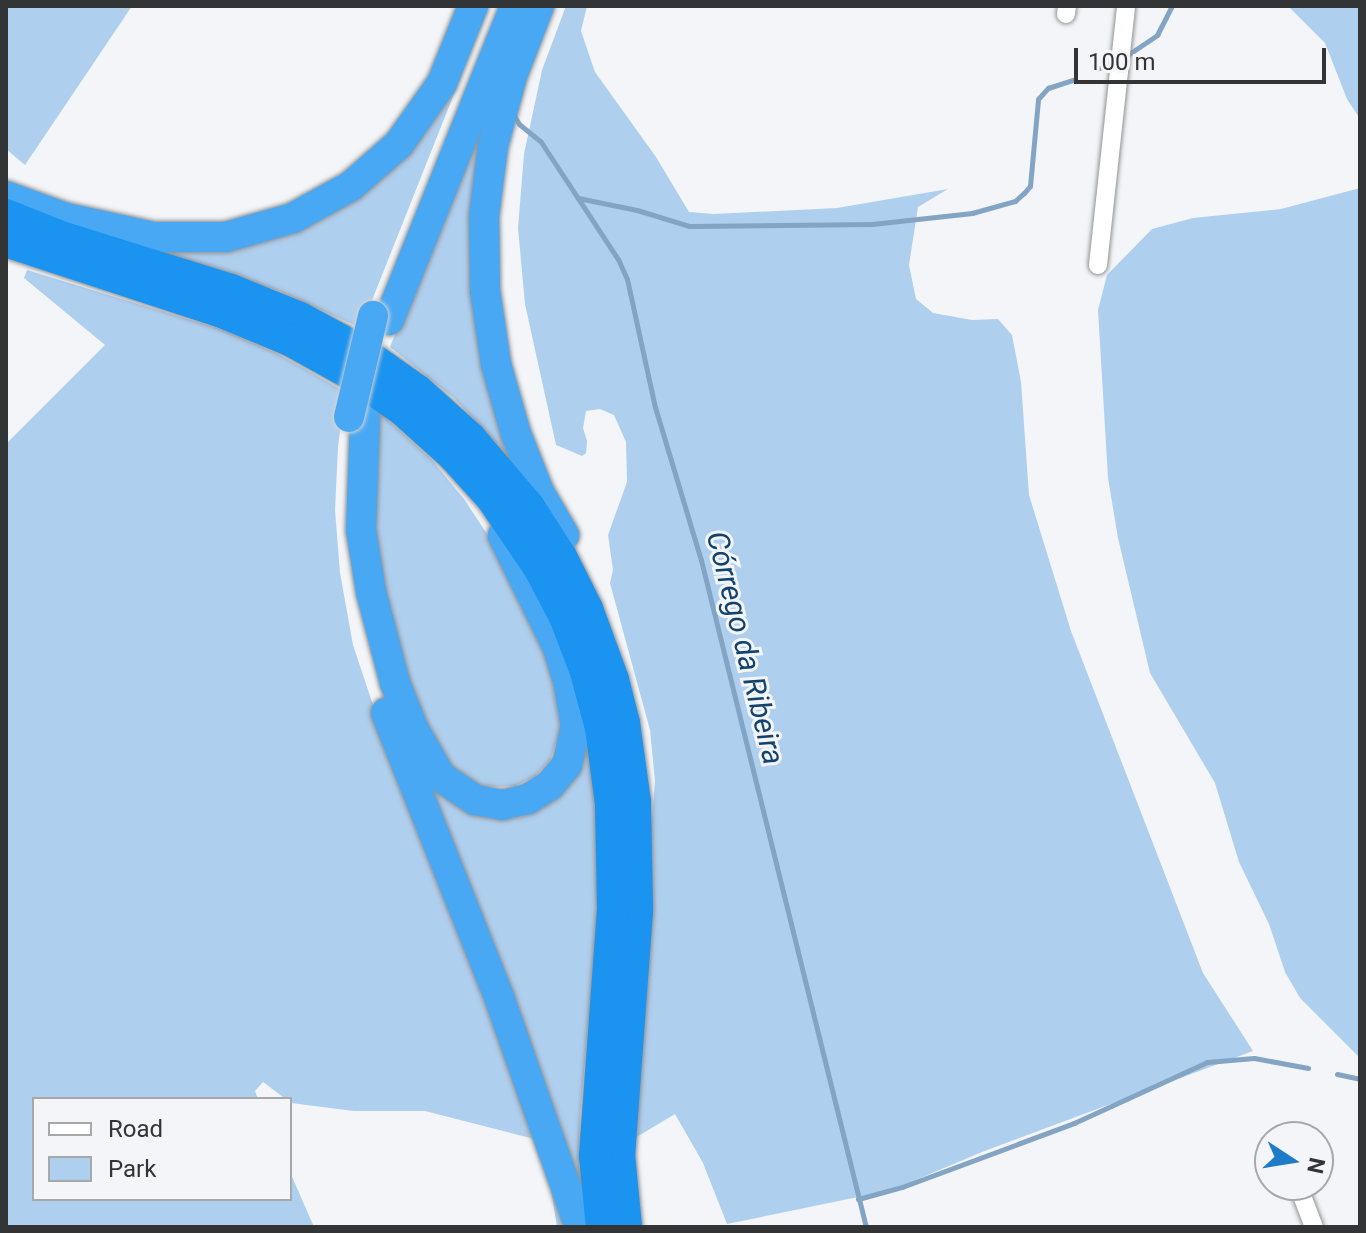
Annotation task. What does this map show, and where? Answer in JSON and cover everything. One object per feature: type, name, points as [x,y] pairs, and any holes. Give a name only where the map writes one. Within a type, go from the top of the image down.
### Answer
[{"type":"highway","points":[[6,196],[77,222],[153,237],[226,237],[293,218],[351,186],[406,136],[442,83],[473,6]]},
{"type":"highway","points":[[497,6],[381,318],[357,418],[345,532],[352,591],[370,666],[500,1000],[580,1227]]},
{"type":"highway","points":[[381,318],[515,6]]},
{"type":"highway","points":[[539,6],[512,76],[493,146],[484,216],[485,290],[496,364],[516,434],[539,492],[591,593],[628,742],[638,842],[637,911],[619,1155],[626,1227]]},
{"type":"highway","points":[[6,215],[269,305],[331,334],[408,384],[470,438],[529,507],[575,583],[613,680]]},
{"type":"highway","points":[[6,241],[260,327],[348,372],[413,419],[482,487],[540,569],[577,646],[601,728],[611,804],[614,865],[596,1126],[597,1185],[602,1227]]},
{"type":"highway","points":[[357,418],[366,570],[395,683],[414,730],[433,765],[451,786],[475,800],[516,803],[540,793],[559,776],[572,753],[576,727],[563,663],[522,570],[467,482],[413,419]]},
{"type":"street","points":[[1098,265],[1126,6]]},
{"type":"street","points":[[1304,1201],[1314,1227]]},
{"type":"green space","points":[[6,6],[132,6],[25,165],[6,149]]},
{"type":"green space","points":[[484,6],[489,6],[361,328],[279,291],[173,255],[174,247],[341,202]]},
{"type":"green space","points":[[522,6],[482,177],[524,473],[454,398],[390,347]]},
{"type":"green space","points":[[566,6],[587,6],[581,31],[595,72],[656,157],[689,212],[714,214],[837,208],[948,189],[918,207],[909,265],[916,299],[933,313],[972,320],[998,319],[1012,335],[1021,382],[1029,495],[1071,631],[1203,973],[1253,1051],[982,1152],[892,1190],[727,1224],[703,1163],[675,1114],[635,1138],[629,1104],[655,781],[650,730],[610,583],[613,570],[608,535],[627,482],[626,442],[614,415],[600,409],[586,411],[583,428],[587,441],[586,453],[582,456],[556,445],[525,304],[518,228],[524,154],[542,70]]},
{"type":"green space","points":[[1288,6],[1360,6],[1360,119],[1347,99],[1325,43]]},
{"type":"green space","points":[[1360,188],[1360,1058],[1300,998],[1285,972],[1269,924],[1239,862],[1215,783],[1150,673],[1118,538],[1108,478],[1098,310],[1107,275],[1152,229],[1193,218],[1281,209]]},
{"type":"green space","points":[[27,270],[223,330],[278,354],[345,392],[335,510],[340,573],[353,645],[377,717],[572,1227],[557,1227],[549,1177],[534,1139],[425,1111],[354,1111],[292,1103],[292,1097],[283,1097],[263,1082],[255,1091],[257,1097],[32,1097],[32,1201],[292,1201],[292,1177],[314,1227],[6,1227],[6,444],[105,345],[24,278]]},
{"type":"green space","points":[[377,410],[432,460],[464,499],[491,540],[547,654],[561,729],[550,760],[535,776],[515,786],[481,787],[450,767],[412,699],[372,552]]},
{"type":"green space","points":[[585,742],[590,743],[598,818],[597,929],[580,1115],[579,1163],[584,1205],[422,771],[443,795],[466,811],[506,819],[520,817],[555,799]]},
{"type":"waterway","points":[[1129,54],[1157,35],[1172,6]]},
{"type":"waterway","points":[[1097,69],[1106,65]]},
{"type":"waterway","points":[[578,198],[637,210],[689,226],[872,224],[972,213],[1015,201],[1030,186],[1038,99],[1048,88],[1075,79]]},
{"type":"waterway","name":"Córrego da Ribeira","points":[[513,114],[519,124],[541,142],[618,259],[627,279],[655,407],[701,560],[866,1227]]},
{"type":"waterway","points":[[858,1199],[902,1187],[1074,1123],[1207,1062],[1254,1058],[1308,1068]]},
{"type":"waterway","points":[[1337,1074],[1360,1079]]}]
